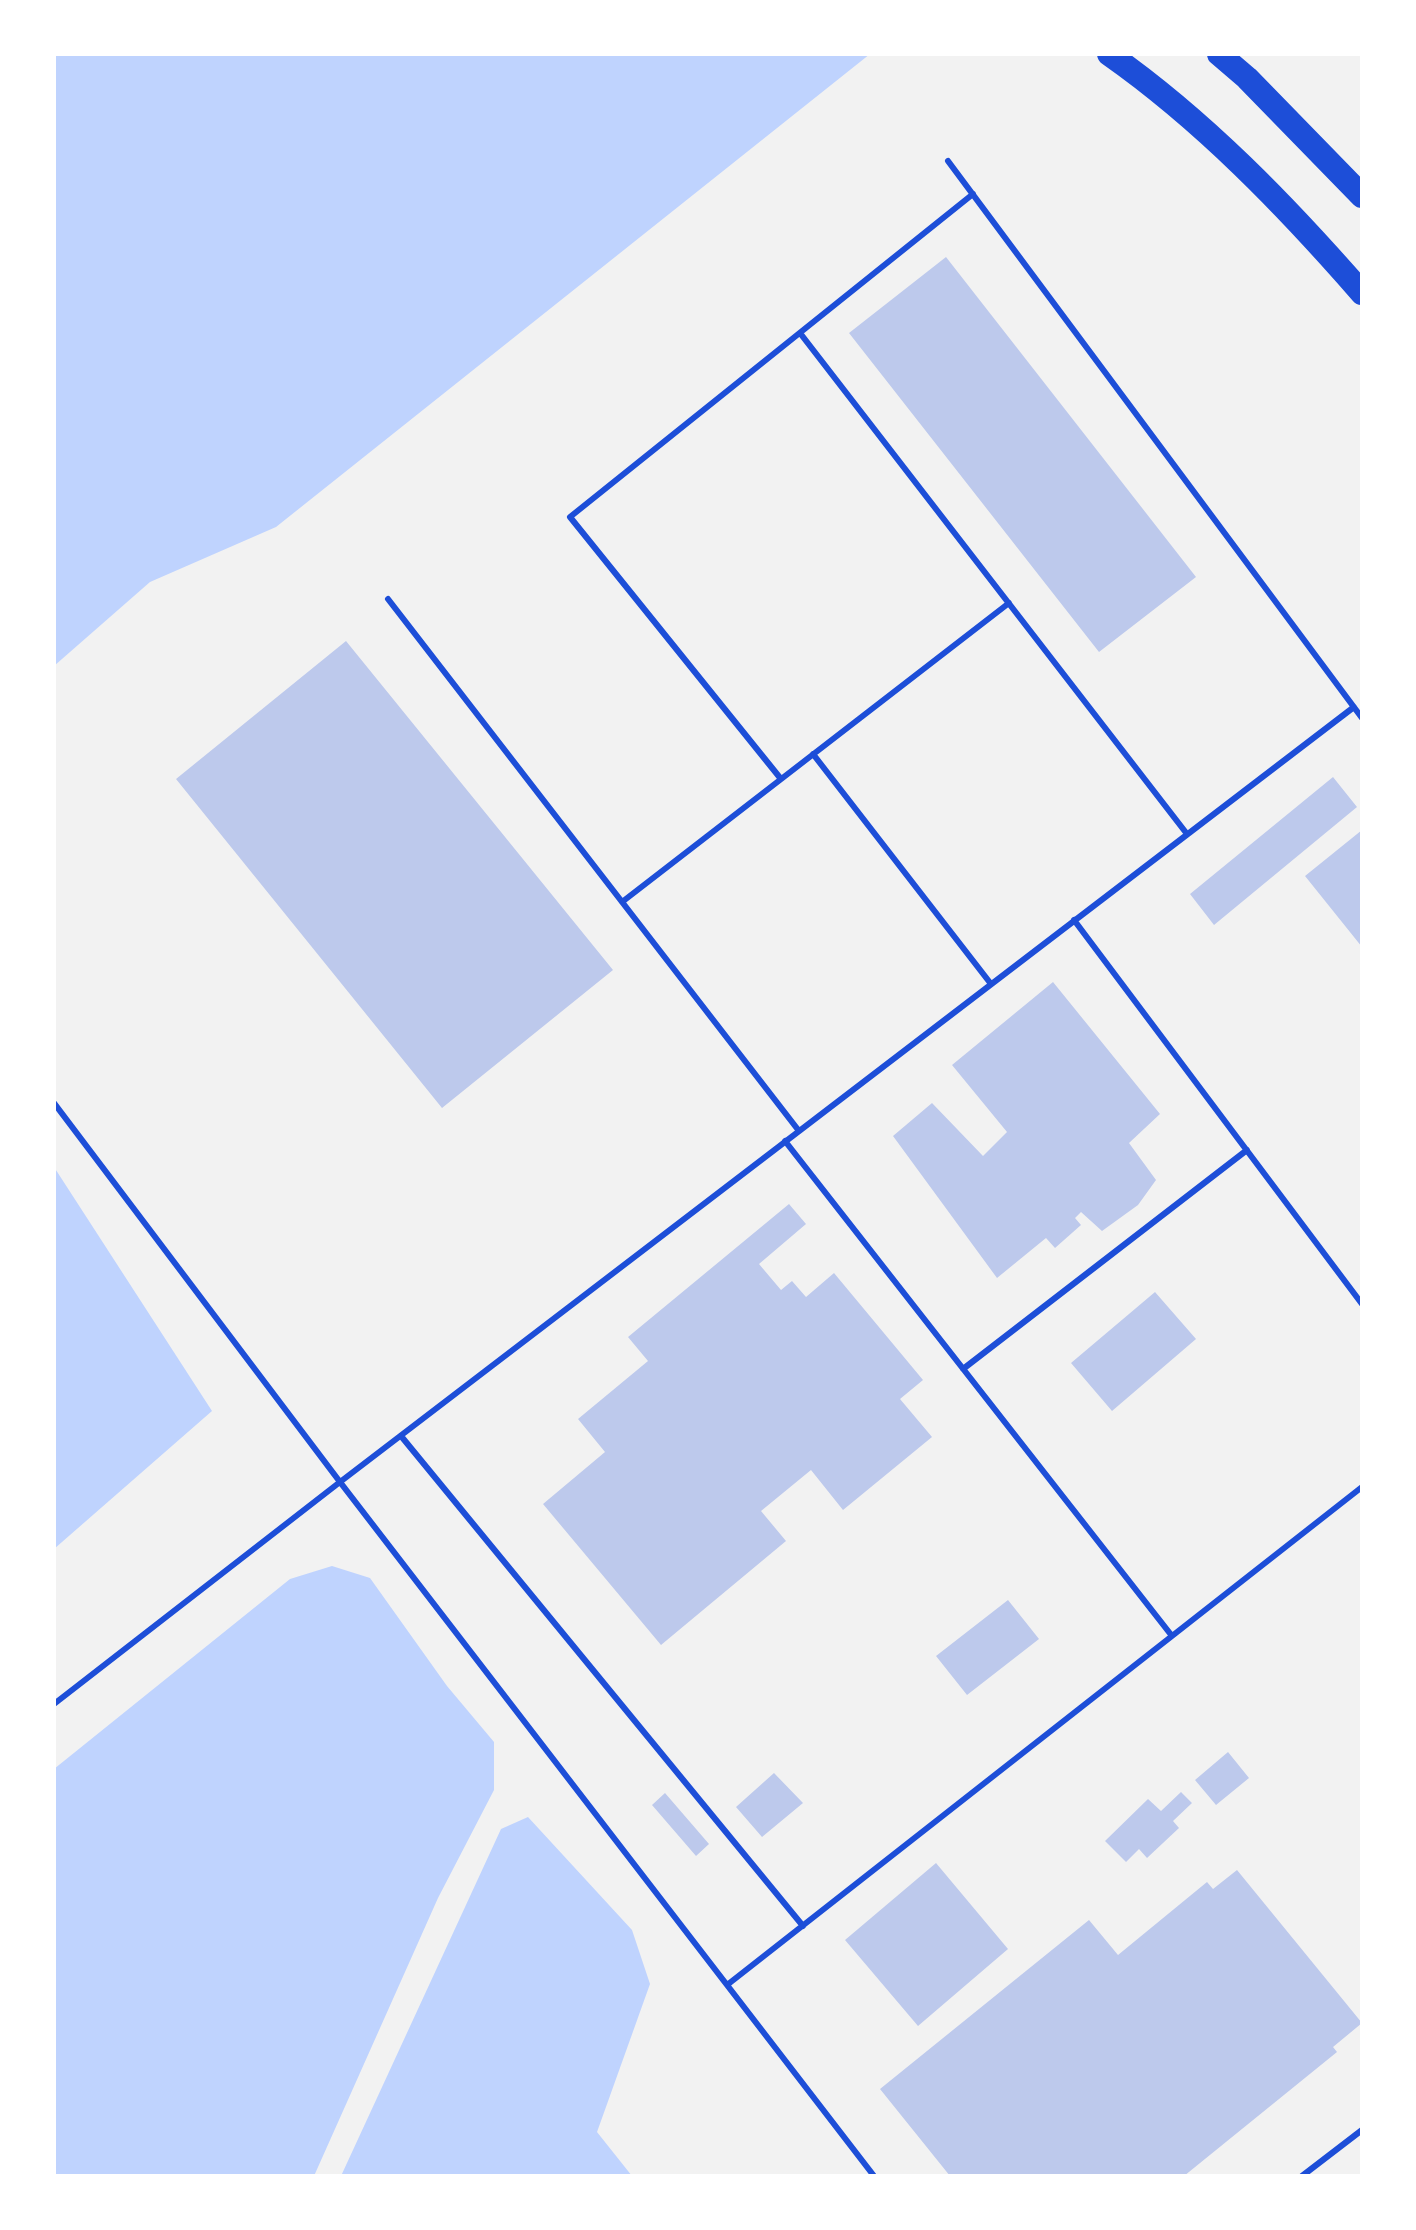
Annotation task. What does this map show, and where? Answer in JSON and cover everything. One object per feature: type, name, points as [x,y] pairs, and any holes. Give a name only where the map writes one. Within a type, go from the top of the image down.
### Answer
[{"type":"highway","points":[[1109,54],[1178,108],[1237,163],[1291,215],[1362,293]]},
{"type":"highway","points":[[1219,54],[1247,78],[1362,196]]},
{"type":"lane","points":[[948,161],[1362,718]]},
{"type":"lane","points":[[781,779],[570,517],[973,194]]},
{"type":"lane","points":[[800,333],[1187,834]]},
{"type":"lane","points":[[388,599],[799,1131]]},
{"type":"lane","points":[[622,902],[1009,603]]},
{"type":"lane","points":[[54,1704],[1354,707]]},
{"type":"lane","points":[[813,754],[991,984]]},
{"type":"lane","points":[[1074,920],[1362,1304]]},
{"type":"lane","points":[[54,1103],[340,1482],[874,2176]]},
{"type":"lane","points":[[785,1141],[1172,1636]]},
{"type":"lane","points":[[963,1369],[1247,1150]]},
{"type":"lane","points":[[401,1436],[803,1926]]},
{"type":"lane","points":[[727,1985],[1362,1487]]},
{"type":"lane","points":[[1302,2176],[1362,2130]]},
{"type":"water","points":[[54,54],[870,54],[276,527],[150,582],[54,666]]},
{"type":"water","points":[[54,1167],[212,1411],[54,1549]]},
{"type":"water","points":[[332,1566],[370,1578],[447,1686],[494,1742],[494,1790],[438,1898],[314,2176],[54,2176],[54,1769],[290,1579]]},
{"type":"water","points":[[528,1817],[632,1930],[650,1984],[597,2132],[632,2176],[341,2176],[501,1829]]},
{"type":"building","points":[[946,257],[1196,577],[1099,652],[849,333]]},
{"type":"building","points":[[346,641],[613,970],[442,1108],[176,779]]},
{"type":"building","points":[[1333,777],[1357,807],[1214,925],[1190,894]]},
{"type":"building","points":[[1362,830],[1362,947],[1305,876]]},
{"type":"building","points":[[1053,982],[1160,1114],[1129,1143],[1156,1180],[1138,1205],[1102,1231],[1081,1212],[1075,1218],[1081,1225],[1055,1248],[1046,1238],[997,1278],[893,1136],[932,1103],[983,1156],[1007,1132],[952,1065]]},
{"type":"building","points":[[789,1204],[806,1224],[759,1264],[781,1290],[792,1281],[806,1297],[834,1273],[923,1380],[900,1399],[932,1437],[843,1510],[811,1470],[761,1511],[786,1541],[661,1645],[543,1504],[605,1452],[578,1419],[648,1361],[628,1337]]},
{"type":"building","points":[[1155,1292],[1196,1339],[1112,1411],[1071,1363]]},
{"type":"building","points":[[1008,1600],[1039,1639],[967,1695],[936,1656]]},
{"type":"building","points":[[1228,1752],[1249,1778],[1216,1805],[1195,1780]]},
{"type":"building","points":[[774,1773],[803,1803],[762,1837],[736,1807]]},
{"type":"building","points":[[1181,1792],[1192,1803],[1173,1821],[1179,1828],[1147,1858],[1139,1849],[1126,1862],[1105,1841],[1148,1799],[1161,1811]]},
{"type":"building","points":[[665,1793],[709,1844],[696,1856],[652,1805]]},
{"type":"building","points":[[936,1863],[1008,1949],[918,2026],[845,1940]]},
{"type":"building","points":[[1237,1870],[1362,2023],[1333,2047],[1337,2052],[1184,2176],[950,2176],[880,2089],[1089,1920],[1118,1955],[1207,1882],[1213,1889]]}]
